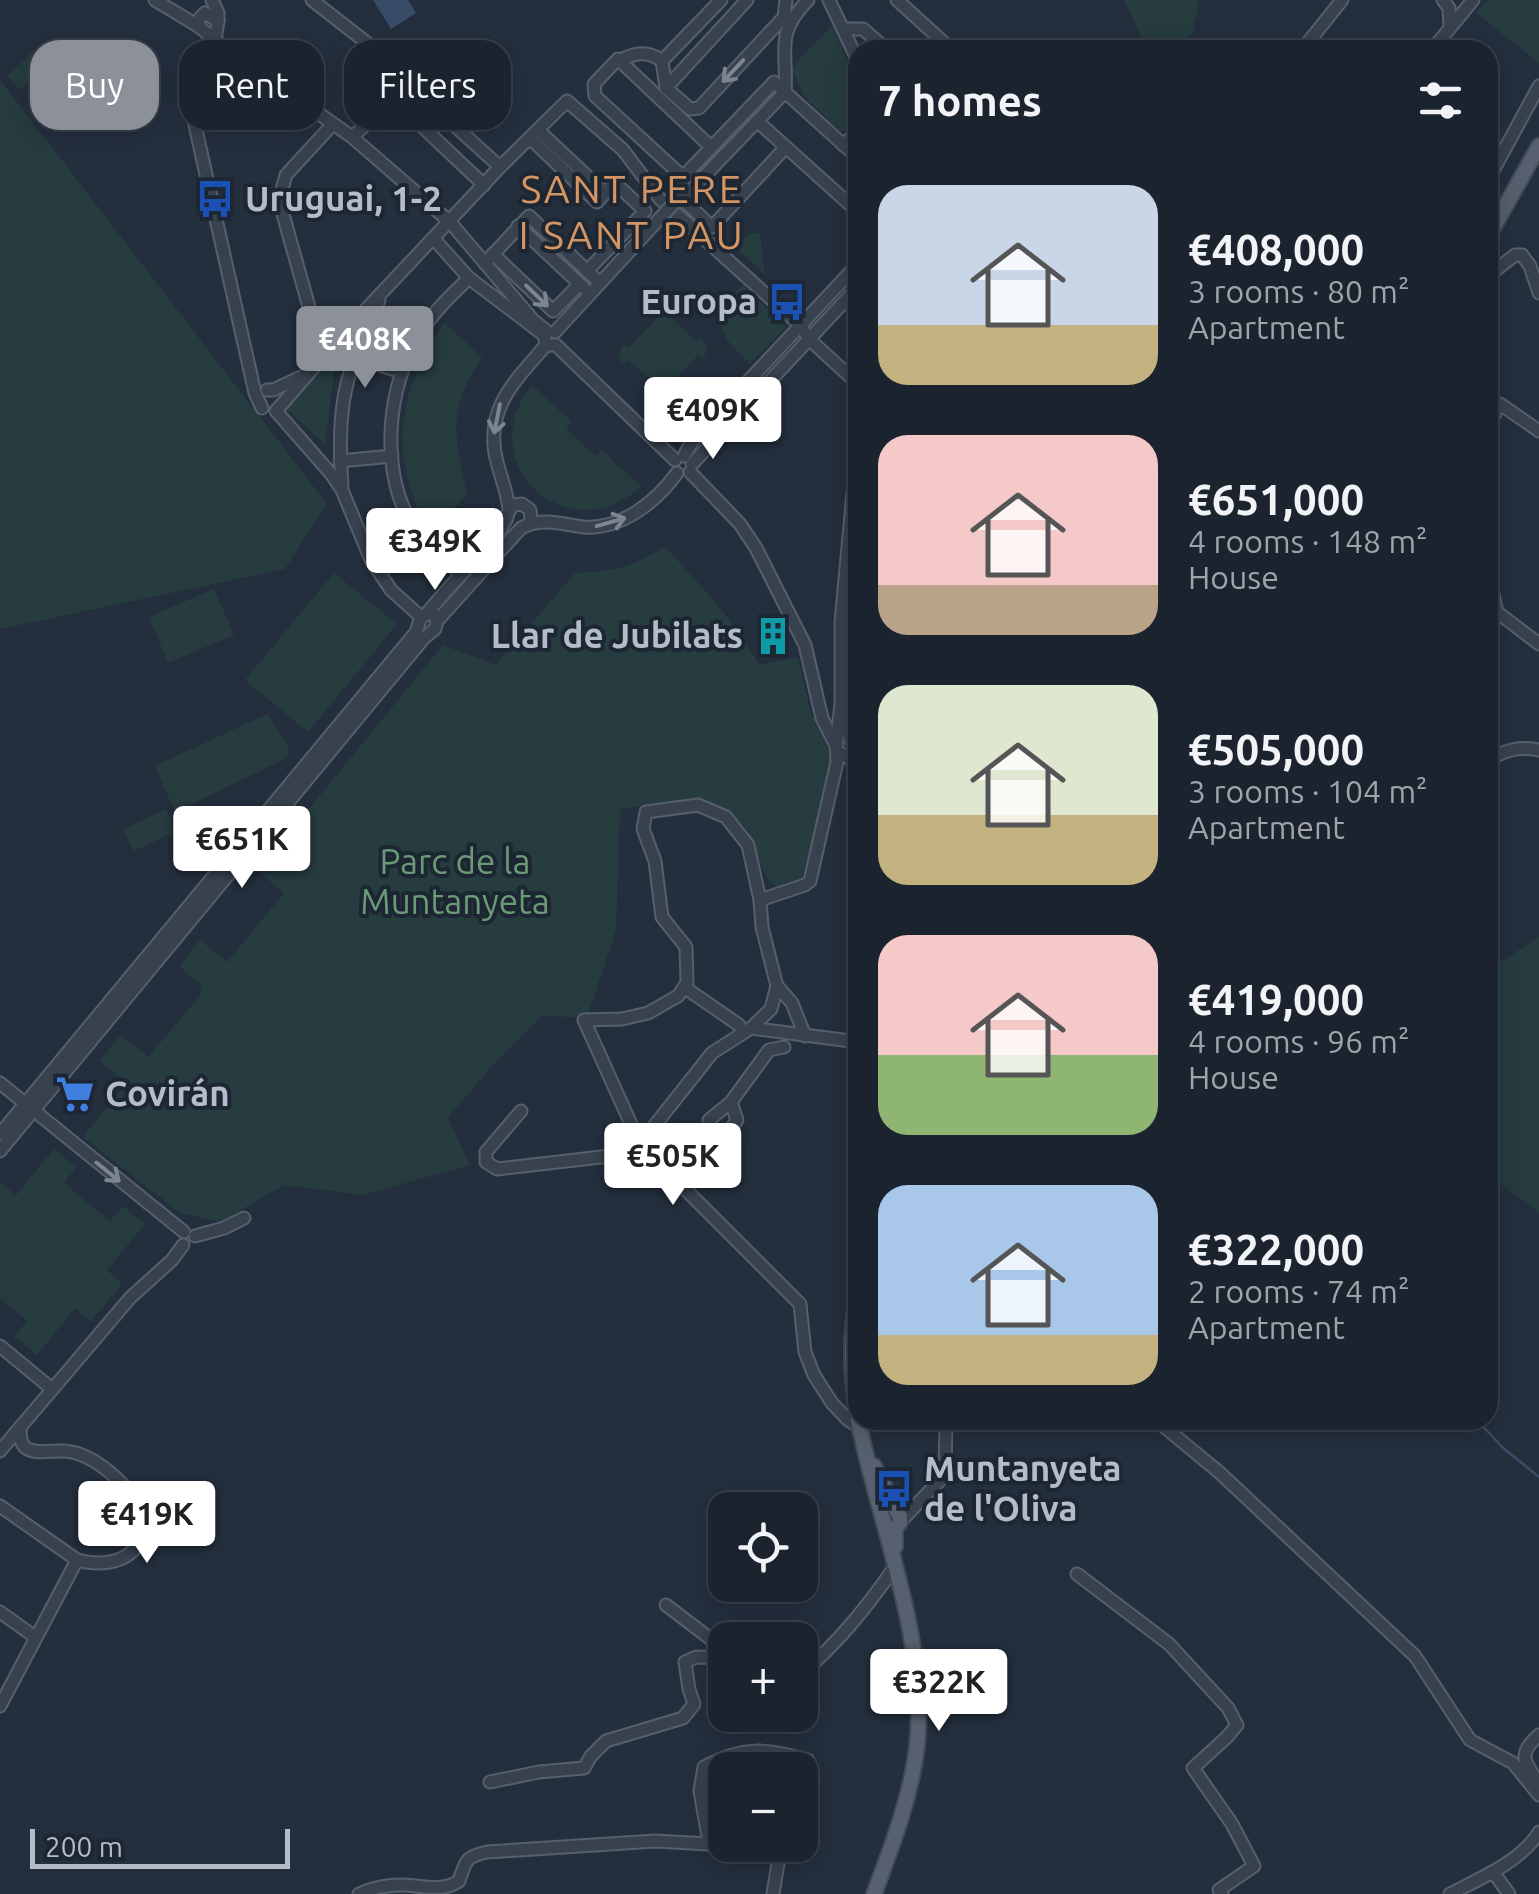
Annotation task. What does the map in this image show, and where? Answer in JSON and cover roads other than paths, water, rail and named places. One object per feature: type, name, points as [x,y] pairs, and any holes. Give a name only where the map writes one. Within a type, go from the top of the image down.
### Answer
[{"type":"main road","points":[[1498,219],[1539,146]]},
{"type":"main road","points":[[859,1430],[916,1667],[918,1730],[914,1766],[905,1807],[874,1894]]},
{"type":"main road","points":[[864,1446],[902,1517],[895,1529],[894,1568]]},
{"type":"street","points":[[155,0],[215,40]]},
{"type":"street","points":[[212,0],[218,13],[217,40]]},
{"type":"street","points":[[312,0],[363,40]]},
{"type":"street","points":[[662,61],[720,0]]},
{"type":"street","points":[[666,88],[746,0]]},
{"type":"street","points":[[683,176],[595,96],[594,84],[618,59],[643,53],[654,55],[662,61],[666,88],[690,108],[699,108],[784,17],[786,0]]},
{"type":"street","points":[[808,0],[794,14],[785,32],[785,92],[688,194],[680,196],[506,391],[496,417],[495,450],[512,526],[553,521],[600,527],[636,513],[683,465],[707,450],[848,298]]},
{"type":"street","points":[[829,0],[848,40]]},
{"type":"street","points":[[897,0],[932,40]]},
{"type":"street","points":[[1442,0],[1449,8],[1450,26]]},
{"type":"street","points":[[1440,40],[1472,0]]},
{"type":"street","points":[[1311,40],[1343,2]]},
{"type":"street","points":[[198,26],[205,7],[218,20]]},
{"type":"street","points":[[843,29],[863,29],[876,40]]},
{"type":"street","points":[[620,60],[711,147]]},
{"type":"street","points":[[680,196],[683,176],[774,82],[848,149]]},
{"type":"street","points":[[1498,162],[1539,86]]},
{"type":"street","points":[[196,130],[255,393],[262,408],[269,412],[279,407],[484,184],[567,101],[623,150],[660,199],[800,325],[809,340],[848,375]]},
{"type":"street","points":[[324,118],[352,137],[553,311],[580,284]]},
{"type":"street","points":[[757,121],[848,203]]},
{"type":"street","points":[[323,357],[279,200],[286,175],[333,124]]},
{"type":"street","points":[[352,137],[360,130]]},
{"type":"street","points":[[426,130],[484,184]]},
{"type":"street","points":[[459,130],[500,167]]},
{"type":"street","points":[[534,134],[597,202],[615,183],[645,211],[588,271]]},
{"type":"street","points":[[843,145],[848,141]]},
{"type":"street","points":[[680,196],[712,227],[786,148]]},
{"type":"street","points":[[489,258],[528,216],[600,283]]},
{"type":"street","points":[[518,226],[590,294]]},
{"type":"street","points":[[430,243],[469,278],[550,338]]},
{"type":"street","points":[[1498,268],[1522,254],[1539,293]]},
{"type":"street","points":[[489,258],[533,320],[740,524],[805,645],[824,713],[822,718],[844,746]]},
{"type":"street","points":[[683,465],[693,440],[848,275]]},
{"type":"street","points":[[462,574],[421,537],[402,504],[392,456],[392,423],[402,372],[415,341],[436,310],[469,278]]},
{"type":"street","points":[[342,490],[341,409],[354,357],[384,292]]},
{"type":"street","points":[[354,357],[402,372]]},
{"type":"street","points":[[250,365],[270,390],[281,395],[279,407],[342,490],[371,560],[391,590],[427,621]]},
{"type":"street","points":[[262,408],[260,399],[270,390],[309,373]]},
{"type":"street","points":[[1498,408],[1500,404],[1539,431]]},
{"type":"street","points":[[693,440],[707,450]]},
{"type":"street","points":[[340,461],[392,456]]},
{"type":"street","points":[[0,1151],[29,1108],[500,530],[508,513],[517,504],[527,506],[532,514],[525,526],[427,621]]},
{"type":"street","points":[[760,900],[810,881],[844,746],[840,622],[848,541]]},
{"type":"street","points":[[1498,613],[1539,644]]},
{"type":"street","points":[[824,713],[836,715],[841,705]]},
{"type":"street","points":[[1498,755],[1513,748],[1539,750]]},
{"type":"street","points":[[805,1036],[792,1003],[777,986],[748,844],[726,816],[698,806],[646,812],[644,830],[656,860],[662,917],[686,948],[687,983],[678,996],[648,1013],[622,1019],[584,1020],[642,1148],[800,1304],[805,1352],[814,1375],[832,1402],[848,1412]]},
{"type":"street","points":[[642,1148],[712,1053],[771,1009],[777,986]]},
{"type":"street","points":[[684,988],[745,1027],[848,1041]]},
{"type":"street","points":[[709,1139],[709,1120],[731,1102],[768,1050],[784,1048]]},
{"type":"street","points":[[0,1083],[187,1238]]},
{"type":"street","points":[[520,1110],[486,1152],[486,1162],[498,1169],[642,1148],[697,1146],[709,1139],[725,1138],[737,1120],[731,1102]]},
{"type":"street","points":[[0,1134],[29,1108]]},
{"type":"street","points":[[0,1451],[130,1298],[172,1260],[187,1238],[244,1218]]},
{"type":"street","points":[[0,1346],[52,1388]]},
{"type":"street","points":[[832,1402],[848,1394]]},
{"type":"street","points":[[0,1506],[77,1560],[108,1564],[133,1551],[139,1543],[142,1524],[133,1498],[105,1468],[67,1451],[26,1448],[20,1427]]},
{"type":"street","points":[[883,1523],[902,1517],[945,1475],[946,1430]]},
{"type":"street","points":[[1168,1430],[1220,1473],[1415,1656],[1470,1740],[1513,1763],[1539,1795]]},
{"type":"street","points":[[0,1706],[77,1560]]},
{"type":"street","points":[[818,1660],[864,1612],[894,1568]]},
{"type":"street","points":[[1077,1574],[1169,1644],[1228,1708],[1236,1724],[1227,1738],[1194,1768],[1232,1824],[1254,1866],[1218,1890],[1222,1894]]},
{"type":"street","points":[[666,1605],[708,1637]]},
{"type":"street","points":[[0,1612],[35,1637]]},
{"type":"street","points":[[490,1782],[584,1768],[606,1740],[683,1718],[694,1704],[685,1662],[708,1658]]},
{"type":"street","points":[[1539,1735],[1524,1753],[1527,1766],[1539,1782]]},
{"type":"street","points":[[743,1752],[770,1752]]},
{"type":"street","points":[[708,1766],[704,1768],[700,1790],[708,1837]]},
{"type":"street","points":[[1450,1894],[1493,1872],[1533,1842],[1539,1832]]},
{"type":"street","points":[[359,1894],[399,1884],[449,1887],[459,1881],[468,1859],[487,1852],[655,1841],[708,1843]]},
{"type":"street","points":[[773,1894],[778,1862]]},
{"type":"street","points":[[1493,1872],[1508,1894]]},
{"type":"water","points":[[373,0],[408,0],[416,13],[391,29]]},
{"type":"waterway","points":[[1486,1430],[1539,1477]]},
{"type":"place","name":"Uruguai, 1-2","points":[[215,199]]},
{"type":"place","name":"Europa","points":[[787,302]]},
{"type":"place","name":"Llar de Jubilats","points":[[773,636]]},
{"type":"place","name":"Covirán","points":[[75,1094]]},
{"type":"place","name":"Muntanyeta de l'Oliva","points":[[894,1489]]},
{"type":"district","name":"SANT PERE I SANT PAU","points":[[632,212]]},
{"type":"park label","name":"Parc de la Muntanyeta","points":[[455,882]]}]
